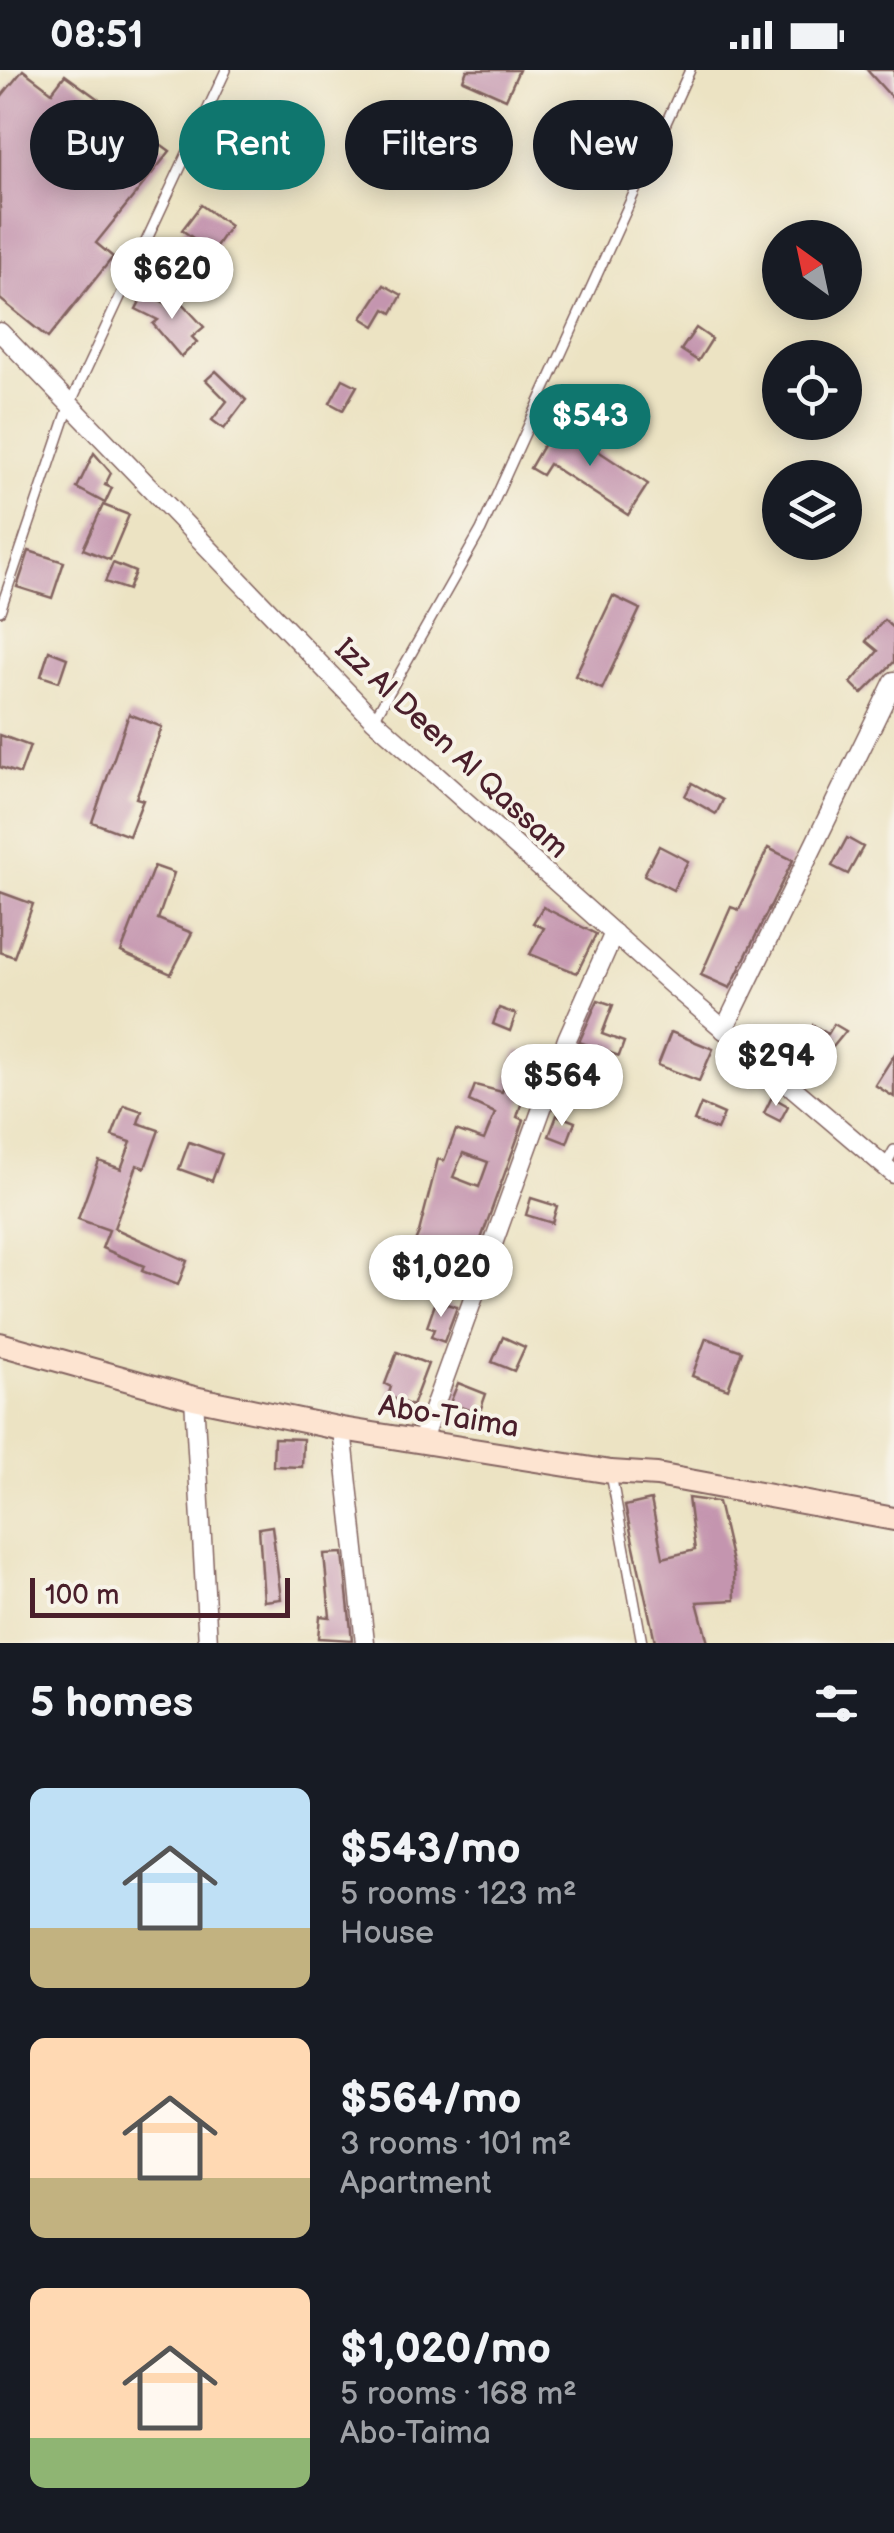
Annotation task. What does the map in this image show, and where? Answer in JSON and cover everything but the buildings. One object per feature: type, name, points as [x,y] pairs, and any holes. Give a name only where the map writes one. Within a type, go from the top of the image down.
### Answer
[{"type":"street","name":"Izz Al Deen Al Qassam","points":[[0,332],[374,720],[724,1030],[891,1163]]},
{"type":"street","points":[[724,1030],[894,681]]},
{"type":"street","points":[[421,1442],[567,1038],[614,933]]},
{"type":"street","name":"Abo-Taima","points":[[0,1344],[194,1398],[342,1429],[611,1472],[657,1475],[894,1519]]},
{"type":"street","points":[[194,1398],[208,1643]]},
{"type":"street","points":[[342,1429],[365,1643]]},
{"type":"lane","points":[[0,611],[70,404],[226,70]]},
{"type":"lane","points":[[374,720],[481,530],[690,70]]},
{"type":"lane","points":[[611,1472],[642,1643]]}]
